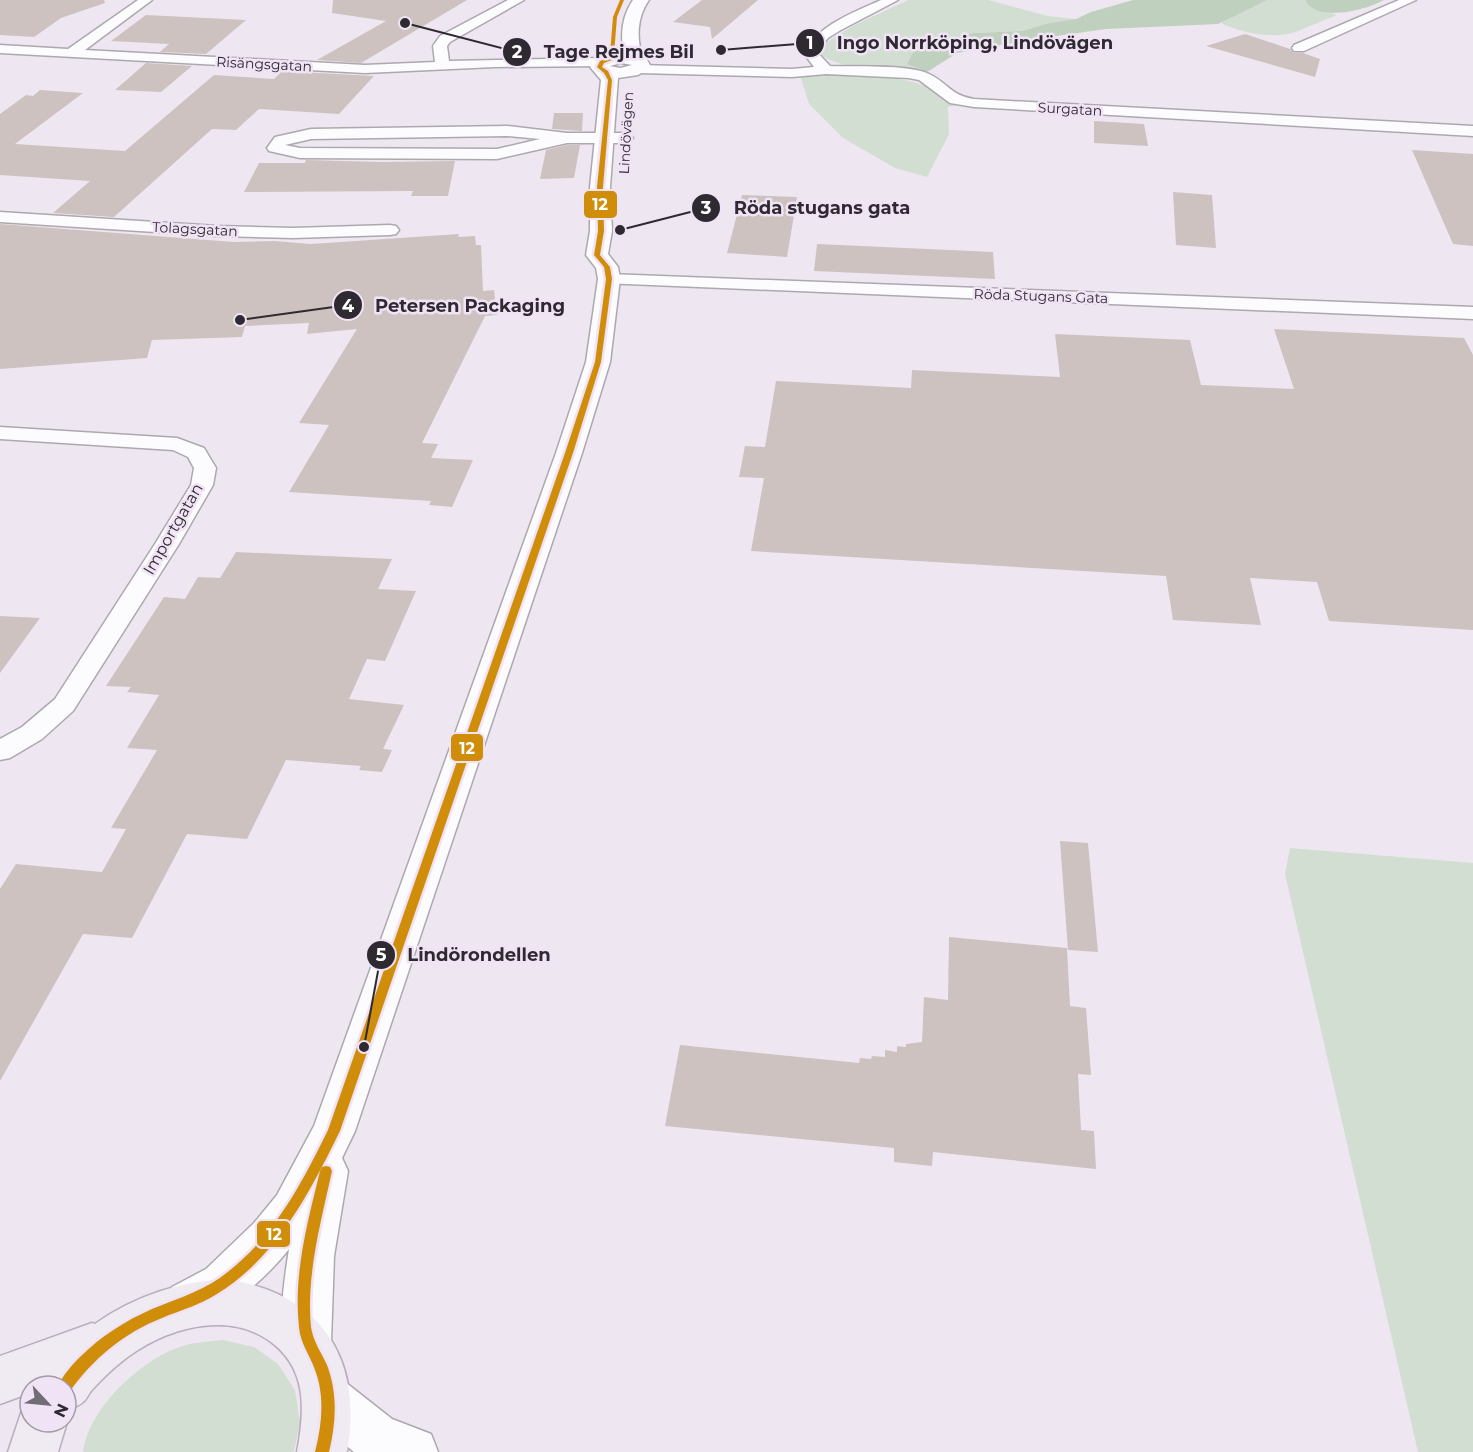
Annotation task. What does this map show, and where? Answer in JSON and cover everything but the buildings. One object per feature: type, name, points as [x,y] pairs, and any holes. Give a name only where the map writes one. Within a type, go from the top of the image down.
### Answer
[{"type":"main road","name":"Lindövägen","points":[[622,0],[615,17],[604,65],[610,80],[614,138],[624,160]]},
{"type":"main road","points":[[604,65],[636,71],[631,48],[632,29],[636,5],[641,0]]},
{"type":"main road","name":"Lindövägen","points":[[608,273],[597,255],[601,231],[600,187],[614,138],[626,118]]},
{"type":"main road","name":"Lindövägen","points":[[307,1342],[305,1303],[317,1207],[334,1131],[587,399],[598,362],[608,273],[620,230]]},
{"type":"main road","name":"Lindövägen","points":[[184,1305],[222,1284],[270,1238],[293,1209],[334,1131]]},
{"type":"main road","points":[[0,1380],[51,1363],[113,1337],[148,1317],[184,1305],[232,1302],[274,1315],[307,1342],[321,1368],[328,1399],[328,1432],[322,1452]]},
{"type":"main road","points":[[73,1374],[113,1337]]},
{"type":"main road","points":[[328,1399],[376,1438],[413,1452]]},
{"type":"main road","points":[[33,1452],[38,1434]]},
{"type":"street","points":[[71,53],[146,0]]},
{"type":"street","points":[[443,65],[440,46],[445,39],[518,0]]},
{"type":"street","points":[[826,70],[815,61],[810,52],[814,42],[828,32],[892,0]]},
{"type":"street","points":[[1299,48],[1410,0]]},
{"type":"street","name":"Risängsgatan","points":[[0,50],[365,69],[527,63],[604,65]]},
{"type":"street","name":"Surgatan","points":[[636,71],[675,69],[792,73],[826,70],[909,74],[924,77],[955,100],[974,103],[1473,131]]},
{"type":"street","points":[[567,138],[497,154],[300,153],[275,148],[280,140],[310,134],[507,131],[567,138],[614,138]]},
{"type":"street","name":"Tolagsgatan","points":[[0,217],[217,231],[293,233],[390,230]]},
{"type":"street","name":"Röda Stugans Gata","points":[[608,273],[1473,313]]},
{"type":"street","name":"Importgatan","points":[[0,434],[177,444],[196,453],[206,468],[202,485],[173,534],[64,705],[32,734],[0,751]]},
{"type":"shaded area","points":[[908,0],[988,0],[1048,16],[1076,19],[1049,23],[1022,31],[973,33],[908,64],[919,69],[912,70],[849,66],[837,63],[818,52],[848,29]]},
{"type":"shaded area","points":[[1267,0],[1305,0],[1311,6],[1337,15],[1298,31],[1280,35],[1239,30],[1221,23],[1232,15]]},
{"type":"shaded area","points":[[800,75],[862,75],[893,78],[923,85],[961,104],[948,107],[949,134],[927,177],[895,168],[843,138],[809,104]]},
{"type":"shaded area","points":[[1290,848],[1473,863],[1473,1452],[1418,1452],[1285,874]]},
{"type":"shaded area","points":[[223,1340],[254,1347],[278,1364],[295,1390],[300,1422],[294,1452],[83,1452],[87,1435],[96,1417],[122,1384],[139,1370],[173,1349],[190,1344]]},
{"type":"green space","points":[[1133,0],[1267,0],[1218,24],[1106,29],[1035,39],[957,53],[927,72],[907,64],[914,51],[973,33],[1022,31],[1049,23],[1076,19],[1091,12]]},
{"type":"green space","points":[[1305,0],[1384,0],[1354,10],[1330,13],[1311,7]]},
{"type":"transit line","name":"12","points":[[74,1374],[92,1355],[125,1329],[157,1313],[198,1298],[234,1276],[269,1240],[284,1220],[311,1176],[334,1131],[569,453],[598,362],[609,279],[607,267],[597,255],[601,231],[600,187],[610,80],[606,72],[599,67],[602,62],[610,59],[612,54],[615,17],[622,0]]},
{"type":"transit line","name":"12","points":[[322,1452],[328,1421],[327,1390],[322,1370],[308,1339],[304,1308],[310,1248],[326,1171]]},
{"type":"place","name":"Tage Rejmes Bil","points":[[405,23]]},
{"type":"place","name":"Ingo Norrköping, Lindövägen","points":[[721,50]]},
{"type":"place","name":"Röda stugans gata","points":[[620,230]]},
{"type":"place","name":"Petersen Packaging","points":[[240,320]]},
{"type":"place","name":"Lindörondellen","points":[[364,1047]]}]
